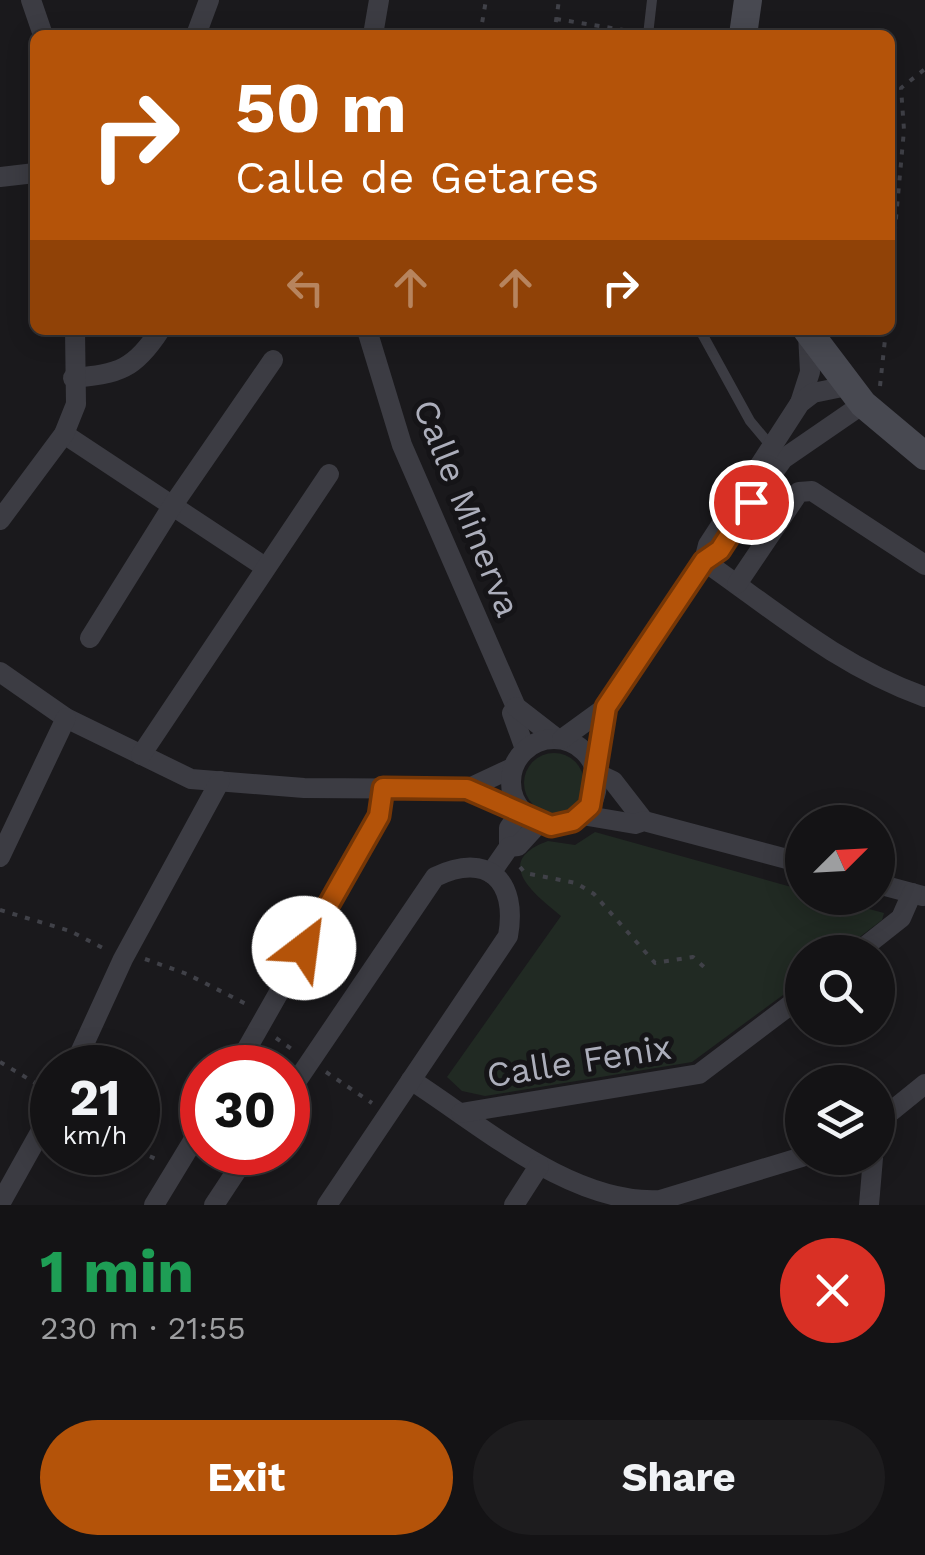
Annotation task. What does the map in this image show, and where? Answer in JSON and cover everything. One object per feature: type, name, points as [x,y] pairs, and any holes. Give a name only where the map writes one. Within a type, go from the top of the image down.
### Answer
[{"type":"street","points":[[31,0],[41,30]]},
{"type":"street","points":[[198,30],[210,0]]},
{"type":"street","points":[[374,30],[379,0]]},
{"type":"street","points":[[744,30],[748,0]]},
{"type":"street","points":[[0,177],[30,174]]},
{"type":"street","points":[[0,520],[64,434],[76,404],[74,335]]},
{"type":"street","points":[[73,378],[129,367],[143,356],[157,335]]},
{"type":"street","name":"Calle Minerva","points":[[369,335],[402,445],[516,706],[559,738]]},
{"type":"street","points":[[467,789],[512,768],[525,749],[559,738],[606,707],[704,561],[708,545],[800,402],[810,372],[807,335]]},
{"type":"street","points":[[810,335],[863,395],[925,456]]},
{"type":"street","points":[[90,638],[173,505],[274,360]]},
{"type":"street","points":[[800,402],[813,393],[863,395]]},
{"type":"street","points":[[704,561],[720,550],[783,459],[863,395]]},
{"type":"street","points":[[64,434],[265,568]]},
{"type":"street","points":[[141,755],[329,474]]},
{"type":"street","points":[[737,584],[799,492],[812,492],[925,565]]},
{"type":"street","points":[[704,561],[839,658],[873,678],[925,698]]},
{"type":"street","points":[[0,672],[66,718],[192,779],[467,789],[520,810],[540,823],[562,825],[582,814],[595,796],[595,770],[606,707]]},
{"type":"street","name":"Calle Minerva","points":[[516,706],[512,713],[525,749]]},
{"type":"street","points":[[0,857],[66,718]]},
{"type":"street","points":[[559,738],[586,753],[595,770],[614,781],[644,821]]},
{"type":"street","points":[[512,768],[511,790],[520,810]]},
{"type":"street","points":[[84,1045],[123,959],[220,781]]},
{"type":"street","points":[[249,1045],[379,816],[383,788]]},
{"type":"street","points":[[491,874],[509,848],[509,828],[520,810]]},
{"type":"street","points":[[582,814],[635,824],[644,821],[785,859]]},
{"type":"street","points":[[509,848],[518,846],[540,823]]},
{"type":"street","points":[[310,1061],[434,876],[468,865],[491,874],[511,900],[508,936],[327,1205]]},
{"type":"street","points":[[880,935],[902,918],[918,895]]},
{"type":"street","name":"Calle Fenix","points":[[461,1113],[698,1074],[785,1009]]},
{"type":"street","points":[[411,1080],[539,1166],[636,1203],[660,1200],[785,1163]]},
{"type":"street","points":[[895,1108],[925,1084]]},
{"type":"street","points":[[0,1204],[30,1150]]},
{"type":"street","points":[[154,1205],[180,1162]]},
{"type":"street","points":[[514,1205],[539,1166]]},
{"type":"street","points":[[214,1205],[234,1175]]},
{"type":"street","points":[[869,1205],[872,1175]]},
{"type":"lane","points":[[648,30],[652,0]]},
{"type":"lane","points":[[703,335],[741,407],[772,446]]},
{"type":"path","points":[[481,30],[486,0]]},
{"type":"path","points":[[555,30],[559,0]]},
{"type":"path","points":[[556,19],[623,30]]},
{"type":"path","points":[[895,229],[904,130],[901,88],[925,69]]},
{"type":"path","points":[[863,395],[884,335]]},
{"type":"path","points":[[509,848],[516,853],[525,873],[576,883],[594,894],[655,962],[693,957],[704,966]]},
{"type":"path","points":[[0,910],[70,931],[123,959],[141,958],[186,974],[266,1014],[274,1036],[287,1045]]},
{"type":"path","points":[[310,1061],[388,1114]]},
{"type":"path","points":[[0,1062],[30,1080]]},
{"type":"shaded area","points":[[554,753],[575,762],[584,783],[575,804],[554,813],[533,804],[524,783],[533,762]]},
{"type":"shaded area","points":[[595,832],[785,885],[785,915],[883,915],[862,935],[785,935],[785,994],[692,1062],[485,1096],[462,1091],[447,1077],[561,916],[524,879],[522,859],[531,849],[548,841],[575,845]]},
{"type":"route","points":[[304,948],[379,816],[383,788],[467,789],[495,803],[520,809],[529,818],[551,826],[573,821],[582,814],[595,796],[594,768],[601,748],[606,707],[704,561],[720,550],[751,502]]}]
